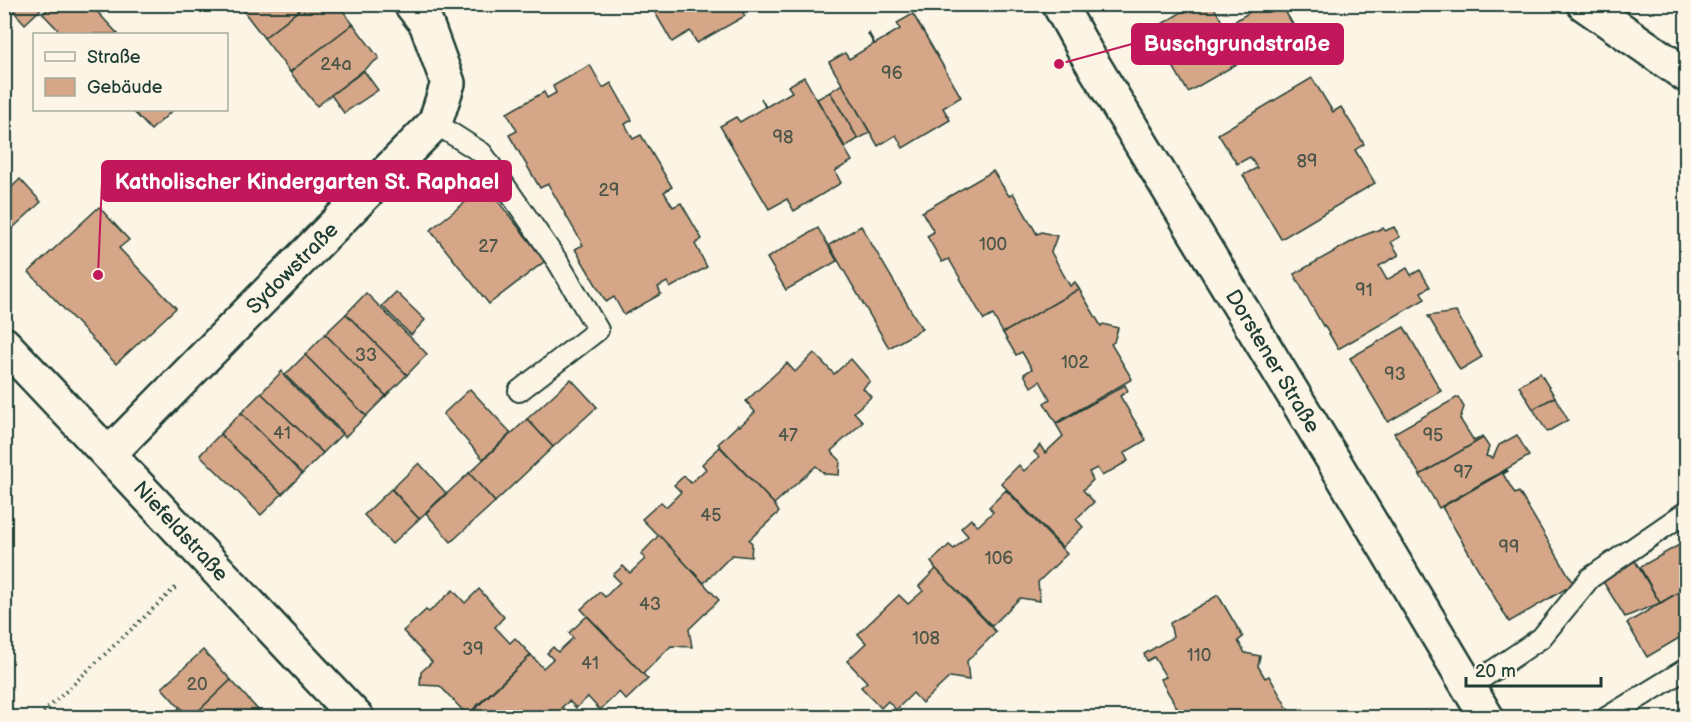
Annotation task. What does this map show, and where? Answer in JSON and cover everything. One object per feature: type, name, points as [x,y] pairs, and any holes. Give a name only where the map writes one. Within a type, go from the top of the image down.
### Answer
[{"type":"street","name":"Sydowstraße","points":[[109,454],[435,123],[448,83],[426,23],[411,4]]},
{"type":"street","name":"Dorstener Straße","points":[[1059,4],[1085,51],[1487,717]]},
{"type":"street","points":[[1584,4],[1686,75]]},
{"type":"street","name":"Niefeldstraße","points":[[4,344],[357,717]]},
{"type":"lane","points":[[435,123],[482,153],[558,262],[598,330],[519,391]]},
{"type":"lane","points":[[1469,687],[1541,638],[1590,578],[1686,512]]},
{"type":"lane","points":[[1606,717],[1686,669]]},
{"type":"path","points":[[45,717],[43,713],[206,558]]},
{"type":"building","points":[[7,4],[46,4],[25,24]]},
{"type":"building","points":[[53,4],[90,4],[117,33],[61,33],[43,14]]},
{"type":"building","points":[[238,4],[307,4],[264,38]]},
{"type":"building","points":[[307,4],[338,4],[353,24],[290,72],[264,38]]},
{"type":"building","points":[[650,4],[738,4],[745,16],[697,43],[690,31],[672,42]]},
{"type":"building","points":[[1195,4],[1212,4],[1244,60],[1188,92],[1152,30]]},
{"type":"building","points":[[1263,4],[1281,4],[1295,28],[1244,58],[1225,27]]},
{"type":"building","points":[[913,14],[961,97],[943,108],[950,120],[903,148],[896,135],[878,146],[829,62],[845,53],[849,59],[874,44],[869,33],[875,44],[900,29],[897,23]]},
{"type":"building","points":[[353,24],[379,58],[317,106],[290,72]]},
{"type":"building","points":[[590,65],[603,88],[611,83],[632,120],[625,124],[633,139],[641,135],[672,187],[664,192],[673,207],[681,203],[702,239],[695,244],[707,267],[670,288],[667,282],[658,287],[661,294],[624,315],[614,297],[606,302],[575,249],[583,245],[548,184],[540,188],[509,135],[517,131],[507,113],[544,92],[547,98],[556,93],[553,86]]},
{"type":"building","points":[[364,71],[378,90],[344,113],[331,95]]},
{"type":"building","points":[[804,77],[852,161],[835,171],[841,183],[794,211],[787,199],[769,209],[720,126],[736,117],[740,122],[765,107],[761,98],[766,107],[792,92],[788,86]]},
{"type":"building","points":[[1312,78],[1333,112],[1341,107],[1364,144],[1355,150],[1375,183],[1281,239],[1243,175],[1257,168],[1250,157],[1237,164],[1218,134]]},
{"type":"building","points":[[842,84],[870,133],[858,139],[830,92]]},
{"type":"building","points":[[830,92],[858,139],[845,147],[817,99]]},
{"type":"building","points":[[133,111],[172,111],[151,130]]},
{"type":"building","points":[[993,171],[1009,196],[1013,193],[1037,234],[1042,232],[1057,236],[1051,252],[1070,286],[1075,282],[1079,289],[1003,333],[993,315],[984,320],[949,259],[942,262],[927,236],[934,232],[922,212]]},
{"type":"building","points":[[20,179],[41,202],[4,236],[4,183],[10,189]]},
{"type":"building","points":[[486,186],[545,261],[489,304],[430,230]]},
{"type":"building","points":[[99,207],[129,240],[119,248],[176,308],[116,364],[29,272]]},
{"type":"building","points":[[861,226],[922,329],[889,348],[829,245]]},
{"type":"building","points":[[1394,227],[1400,237],[1391,242],[1399,255],[1379,266],[1387,280],[1407,268],[1411,275],[1420,270],[1430,287],[1421,292],[1425,299],[1338,349],[1294,274],[1362,236],[1383,228],[1385,231]]},
{"type":"building","points":[[818,228],[837,261],[786,290],[767,258]]},
{"type":"building","points":[[1079,289],[1101,326],[1103,324],[1118,328],[1114,342],[1111,344],[1132,379],[1056,423],[1044,403],[1050,399],[1040,381],[1031,387],[1024,374],[1032,369],[1022,352],[1016,355],[1003,333]]},
{"type":"building","points":[[396,292],[425,320],[411,335],[382,306]]},
{"type":"building","points":[[366,293],[427,354],[407,375],[346,314]]},
{"type":"building","points":[[1456,312],[1482,357],[1460,370],[1428,316]]},
{"type":"building","points":[[346,314],[407,375],[386,396],[325,334]]},
{"type":"building","points":[[1404,327],[1441,391],[1388,422],[1350,358]]},
{"type":"building","points":[[325,334],[386,396],[366,416],[305,355]]},
{"type":"building","points":[[814,353],[834,374],[851,359],[870,381],[863,388],[871,397],[854,412],[863,422],[831,451],[840,460],[839,475],[825,474],[816,466],[774,504],[718,444],[755,412],[746,401],[787,363],[795,372]]},
{"type":"building","points":[[305,355],[366,416],[345,437],[285,375]]},
{"type":"building","points":[[282,371],[284,376],[342,434],[323,453],[261,393]]},
{"type":"building","points":[[1540,373],[1555,397],[1533,409],[1519,386]]},
{"type":"building","points":[[571,379],[597,407],[553,447],[527,419]]},
{"type":"building","points":[[1125,385],[1128,391],[1120,396],[1146,440],[1124,453],[1128,461],[1102,476],[1097,468],[1089,472],[1093,480],[1083,490],[1094,502],[1076,519],[1083,527],[1062,547],[1001,483],[1019,465],[1024,471],[1039,457],[1034,452],[1040,445],[1045,453],[1063,436],[1056,424]]},
{"type":"building","points":[[470,389],[511,433],[483,459],[443,414]]},
{"type":"building","points":[[261,393],[323,453],[302,474],[241,413]]},
{"type":"building","points":[[1458,397],[1464,407],[1460,419],[1474,441],[1482,436],[1483,438],[1420,475],[1394,433]]},
{"type":"building","points":[[1555,397],[1568,420],[1547,432],[1533,409]]},
{"type":"building","points":[[241,413],[302,474],[282,494],[220,434]]},
{"type":"building","points":[[527,419],[553,447],[495,502],[469,473]]},
{"type":"building","points":[[220,434],[282,494],[261,515],[200,455]]},
{"type":"building","points":[[1517,435],[1529,456],[1439,508],[1420,475],[1483,438],[1489,447],[1486,456],[1493,458],[1499,445]]},
{"type":"building","points":[[720,447],[779,512],[749,540],[752,543],[751,557],[732,555],[704,583],[642,519],[661,502],[666,507],[681,492],[674,485],[684,476],[691,483],[706,469],[702,464]]},
{"type":"building","points":[[419,463],[446,493],[419,519],[392,489]]},
{"type":"building","points":[[1507,470],[1503,474],[1515,494],[1519,492],[1574,584],[1509,622],[1442,507]]},
{"type":"building","points":[[469,473],[495,502],[451,542],[426,513]]},
{"type":"building","points":[[391,489],[419,519],[392,544],[364,515]]},
{"type":"building","points":[[1006,490],[1067,554],[1038,582],[1040,601],[1020,598],[992,626],[931,562],[949,545],[954,549],[968,536],[961,528],[971,519],[978,526],[993,512],[989,507]]},
{"type":"building","points":[[659,535],[719,600],[689,629],[692,647],[671,646],[643,674],[581,609],[600,592],[605,597],[620,582],[613,575],[623,566],[630,573],[645,559],[641,554]]},
{"type":"building","points":[[1686,541],[1686,588],[1660,603],[1640,567]]},
{"type":"building","points":[[1635,561],[1660,603],[1625,617],[1602,580]]},
{"type":"building","points":[[936,569],[996,632],[967,661],[969,680],[950,677],[922,703],[913,693],[896,710],[888,701],[881,708],[861,687],[867,682],[847,661],[866,643],[858,634],[899,595],[908,604],[923,591],[919,586]]},
{"type":"building","points":[[1686,588],[1686,634],[1647,657],[1627,623]]},
{"type":"building","points":[[479,589],[504,617],[495,627],[510,643],[515,638],[531,655],[467,715],[440,686],[420,685],[421,672],[432,662],[403,631],[453,590],[465,603]]},
{"type":"building","points":[[1218,595],[1243,637],[1238,641],[1245,653],[1260,656],[1258,666],[1265,678],[1269,676],[1292,716],[1289,718],[1209,718],[1205,711],[1179,711],[1160,679],[1166,677],[1154,657],[1147,661],[1144,654],[1173,637],[1170,623]]},
{"type":"building","points":[[587,616],[648,679],[626,700],[619,692],[600,710],[588,697],[576,708],[569,701],[562,707],[568,714],[565,718],[495,718],[487,709],[480,716],[474,710],[531,655],[543,668],[553,659],[547,653],[553,647],[558,652],[573,638],[569,633]]},
{"type":"building","points":[[203,650],[231,680],[189,718],[162,688]]},
{"type":"building","points":[[231,680],[259,711],[252,718],[191,718]]},
{"type":"building","points":[[180,707],[189,718],[169,718]]},
{"type":"place","name":"Buschgrundstraße","points":[[1059,64]]},
{"type":"place","name":"Katholischer Kindergarten St. Raphael","points":[[98,275]]}]
